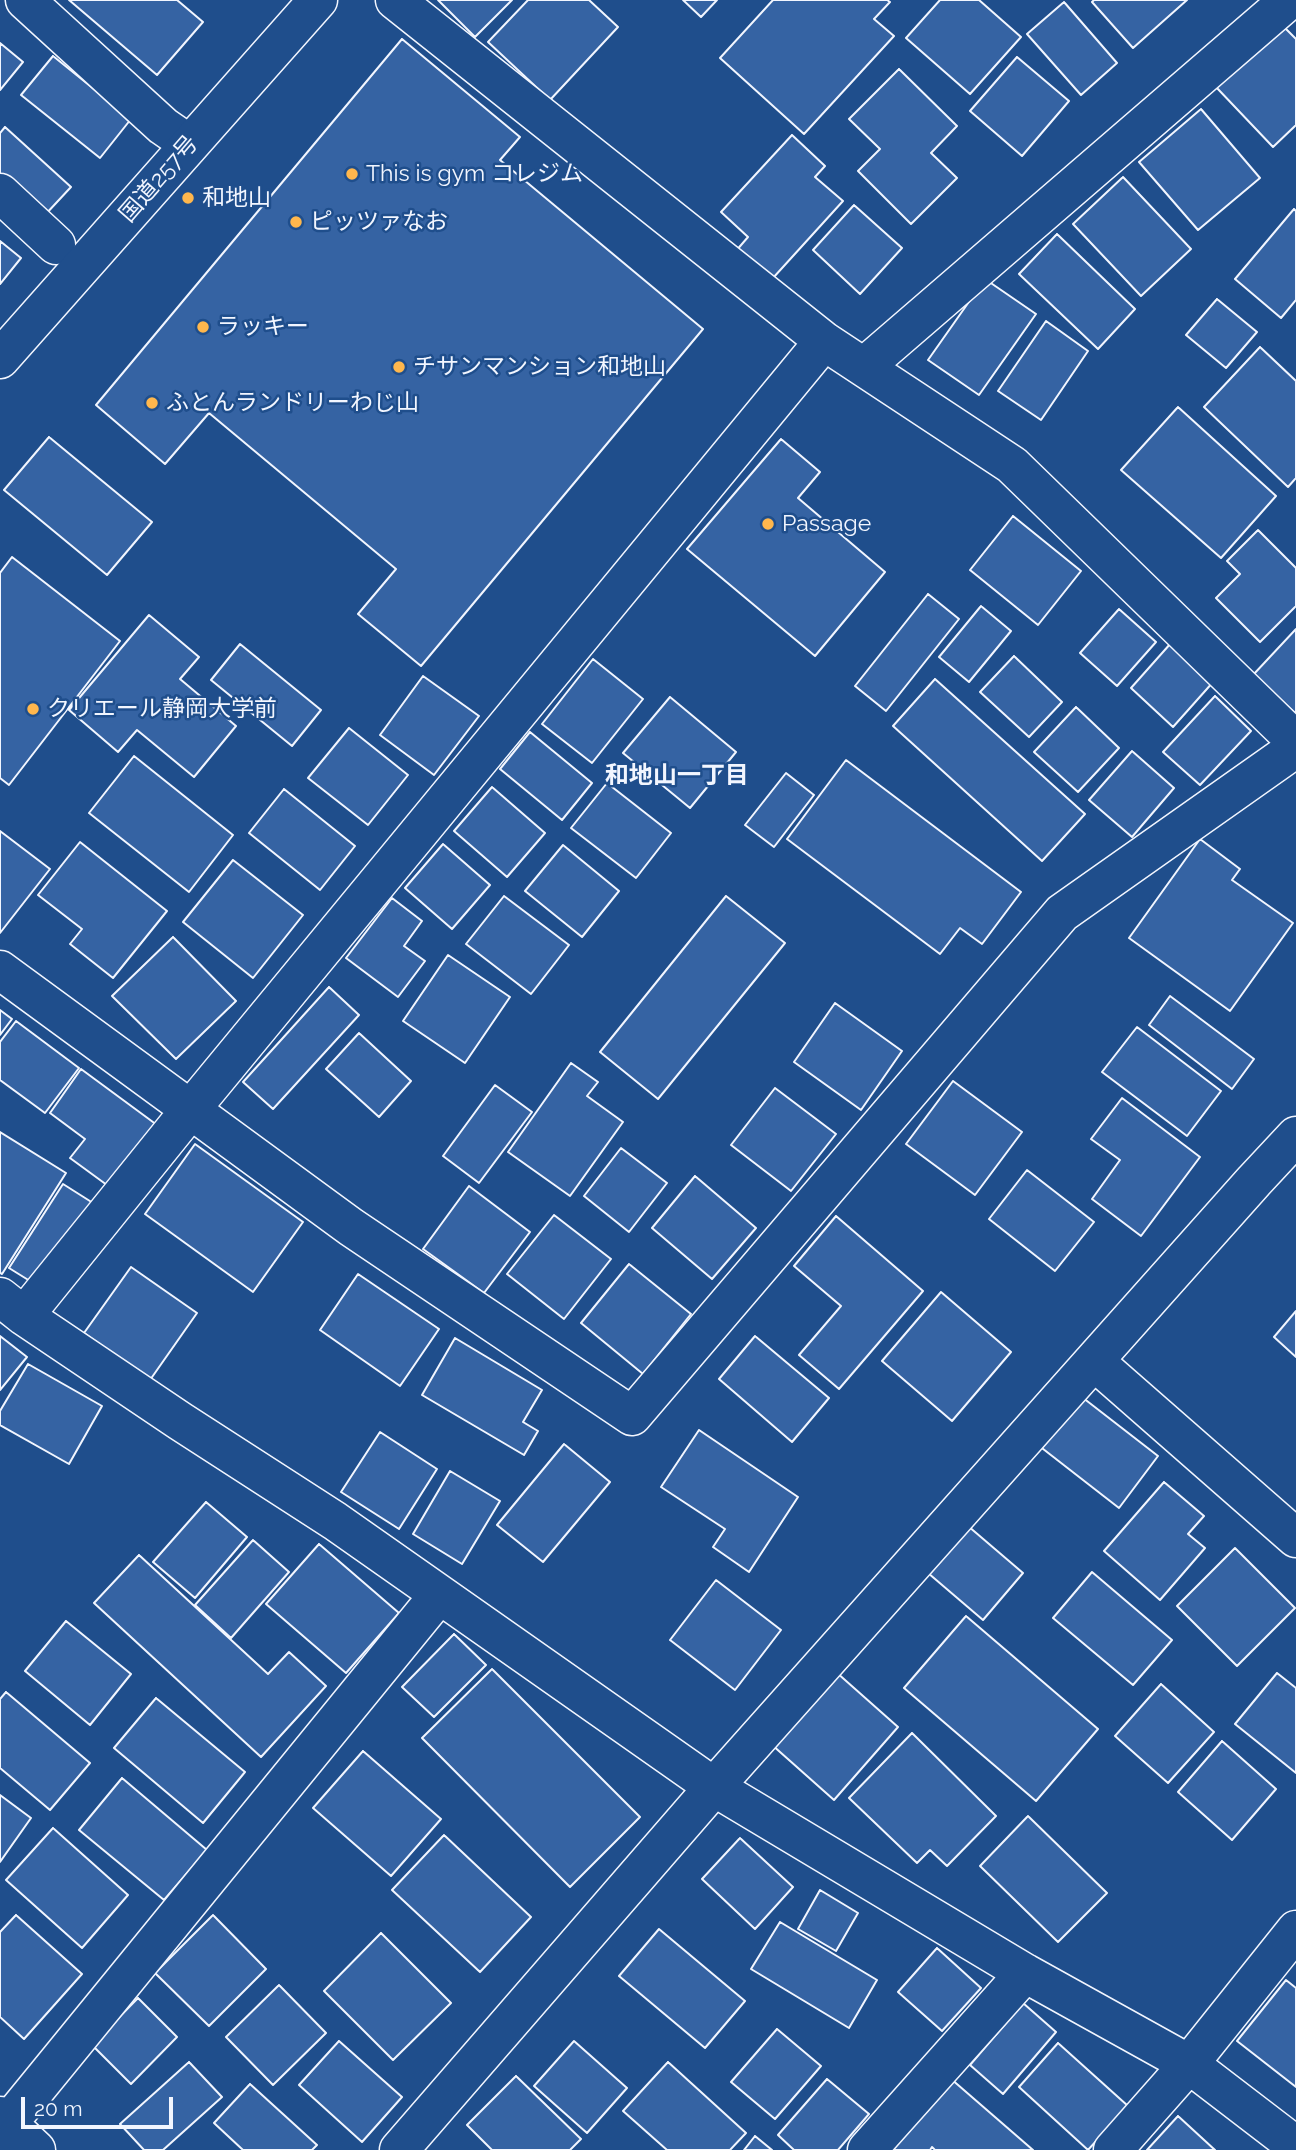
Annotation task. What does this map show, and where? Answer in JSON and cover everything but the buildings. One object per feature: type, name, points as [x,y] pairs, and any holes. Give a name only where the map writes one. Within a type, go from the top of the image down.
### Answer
[{"type":"main road","points":[[25,0],[163,126],[189,144]]},
{"type":"main road","name":"国道257号","points":[[0,359],[318,0]]},
{"type":"main road","points":[[395,0],[824,341],[1012,465],[1296,741]]},
{"type":"main road","points":[[865,366],[1289,0]]},
{"type":"main road","points":[[0,193],[56,244]]},
{"type":"main road","points":[[824,341],[191,1109],[12,1306],[180,1421],[335,1521],[714,1787],[1025,1973],[1189,2064],[1296,2146]]},
{"type":"main road","points":[[0,970],[351,1227],[632,1416],[1062,913],[1296,748]]},
{"type":"main road","points":[[399,2150],[714,1787],[1296,1136]]},
{"type":"main road","points":[[1094,1361],[1296,1538]]},
{"type":"main road","points":[[36,2150],[3,2124],[439,1595]]},
{"type":"main road","points":[[1113,2150],[1189,2064],[1296,1930]]},
{"type":"main road","points":[[867,2150],[1025,1973]]},
{"type":"place","name":"This is gym コレジム","points":[[352,174]]},
{"type":"place","name":"和地山","points":[[188,198]]},
{"type":"place","name":"ピッツァなお","points":[[296,222]]},
{"type":"place","name":"ラッキー","points":[[203,327]]},
{"type":"place","name":"チサンマンション和地山","points":[[399,367]]},
{"type":"place","name":"ふとんランドリーわじ山","points":[[152,403]]},
{"type":"place","name":"Passage","points":[[768,524]]},
{"type":"place","name":"クリエール静岡大学前","points":[[33,709]]},
{"type":"district","name":"和地山一丁目","points":[[677,776]]}]
